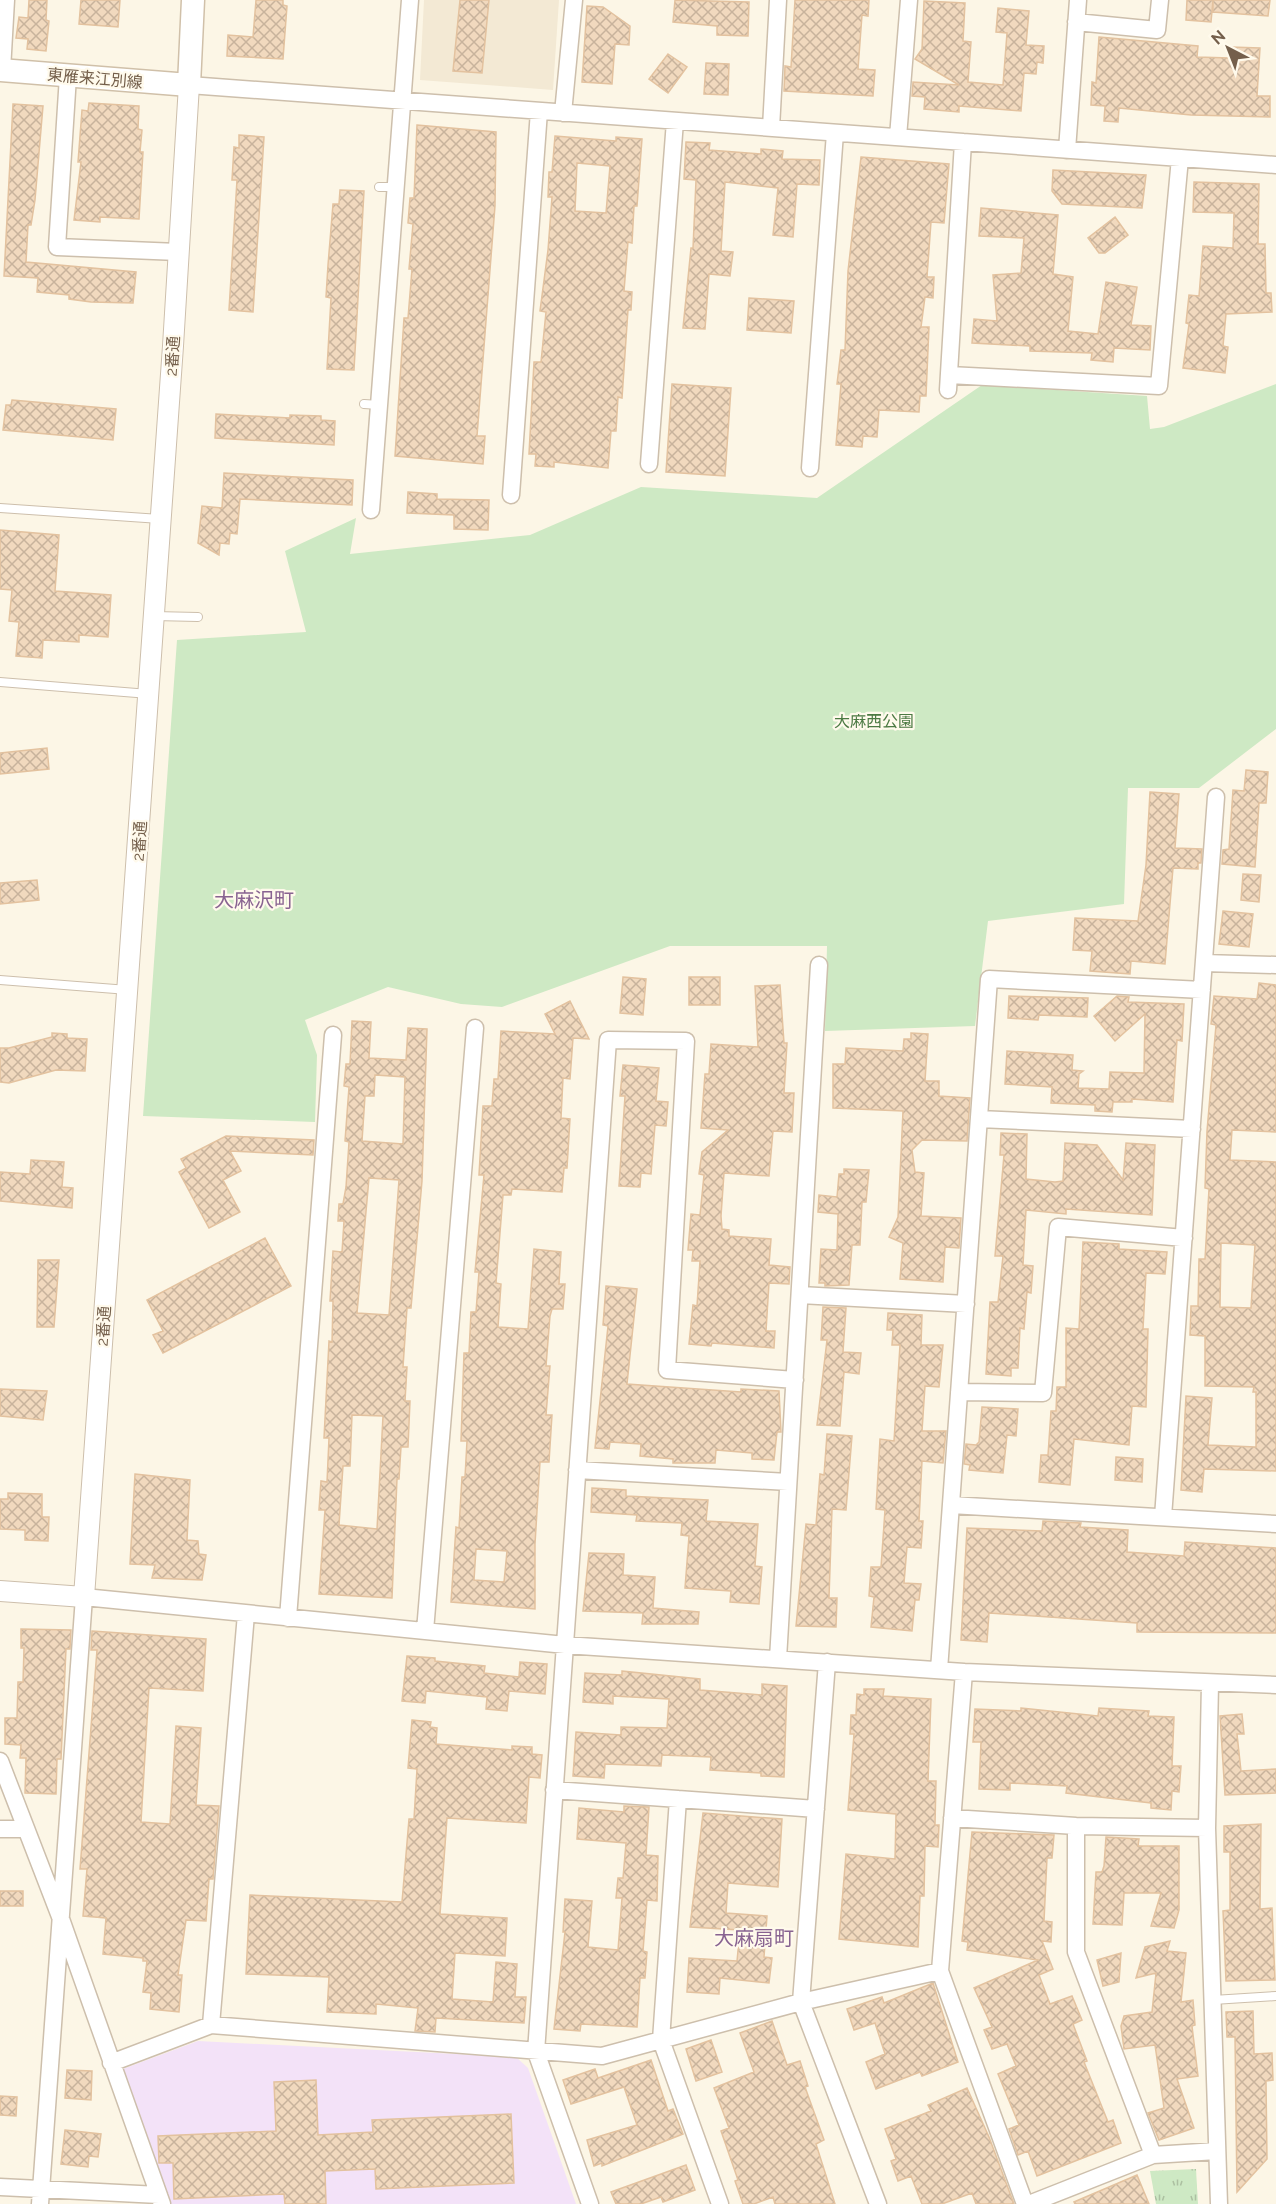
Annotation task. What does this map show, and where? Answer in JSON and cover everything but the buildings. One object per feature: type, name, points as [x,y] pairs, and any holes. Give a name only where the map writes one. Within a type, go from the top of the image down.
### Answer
[{"type":"main road","name":"2番通","points":[[189,85],[193,0]]},
{"type":"main road","name":"東雁来江別線","points":[[1,70],[189,85]]},
{"type":"street","points":[[1,70],[6,0]]},
{"type":"street","points":[[371,510],[371,405],[387,187],[402,101],[410,0]]},
{"type":"street","points":[[563,113],[574,0]]},
{"type":"street","points":[[771,128],[778,0]]},
{"type":"street","points":[[898,137],[909,0]]},
{"type":"street","points":[[1067,150],[1078,0]]},
{"type":"street","points":[[1076,22],[1157,30],[1160,0]]},
{"type":"street","points":[[68,76],[57,247],[178,252]]},
{"type":"street","points":[[189,85],[1276,165]]},
{"type":"street","name":"2番通","points":[[84,1597],[129,990],[189,85]]},
{"type":"street","points":[[511,495],[538,111]]},
{"type":"street","points":[[649,464],[675,121]]},
{"type":"street","points":[[810,468],[835,133]]},
{"type":"street","points":[[963,142],[949,382],[1159,386],[1180,158]]},
{"type":"street","points":[[1163,1517],[1216,796]]},
{"type":"street","points":[[1204,963],[1276,965]]},
{"type":"street","points":[[777,1659],[819,965]]},
{"type":"street","points":[[939,1670],[989,979],[1202,990]]},
{"type":"street","points":[[425,1631],[475,1028]]},
{"type":"street","points":[[288,1618],[333,1035]]},
{"type":"street","points":[[590,2204],[536,2052],[608,1040],[686,1041],[668,1370],[795,1380]]},
{"type":"street","points":[[979,1119],[1192,1129]]},
{"type":"street","points":[[959,1392],[1043,1393],[1058,1227],[1184,1238]]},
{"type":"street","points":[[800,1295],[966,1304]]},
{"type":"street","points":[[577,1470],[788,1482]]},
{"type":"street","points":[[951,1505],[1276,1524]]},
{"type":"street","points":[[0,1591],[84,1597],[565,1645],[964,1672],[1276,1685]]},
{"type":"street","points":[[40,2198],[84,1597]]},
{"type":"street","points":[[211,2025],[246,1614]]},
{"type":"street","points":[[827,1662],[801,2002],[878,2204]]},
{"type":"street","points":[[964,1672],[940,1971],[1027,2204],[1153,2155],[1217,2151]]},
{"type":"street","points":[[1210,1684],[1207,1828],[1219,2204]]},
{"type":"street","points":[[0,1761],[61,1919],[161,2199],[40,2198],[0,2187]]},
{"type":"street","points":[[554,1790],[816,1809]]},
{"type":"street","points":[[678,1799],[661,2040],[720,2204]]},
{"type":"street","points":[[952,1818],[1076,1826],[1207,1828]]},
{"type":"street","points":[[1076,1826],[1076,1952],[1153,2155]]},
{"type":"street","points":[[0,1829],[26,1829]]},
{"type":"street","points":[[111,2063],[211,2025],[602,2056],[801,2002],[940,1971]]},
{"type":"lane","points":[[0,508],[160,519]]},
{"type":"lane","points":[[154,616],[198,617]]},
{"type":"lane","points":[[0,682],[149,694]]},
{"type":"lane","points":[[0,980],[129,990]]},
{"type":"lane","points":[[1213,2000],[1276,1996]]},
{"type":"shaded area","points":[[424,0],[559,0],[553,90],[420,80]]},
{"type":"shaded area","points":[[198,2041],[516,2057],[528,2068],[576,2204],[168,2204],[120,2070]]},
{"type":"green space","name":"大麻西公園","points":[[1276,384],[1276,729],[1199,788],[1128,788],[1124,904],[988,921],[975,1026],[825,1031],[827,946],[670,946],[502,1007],[461,1004],[388,987],[305,1020],[317,1055],[315,1122],[143,1116],[177,640],[306,632],[285,551],[356,518],[350,554],[530,535],[641,487],[817,498],[982,385],[1147,396],[1150,429],[1164,427]]},
{"type":"green space","points":[[1196,2169],[1198,2204],[1156,2204],[1150,2171]]},
{"type":"district","name":"大麻沢町","points":[[254,900]]},
{"type":"district","name":"大麻扇町","points":[[754,1938]]}]
